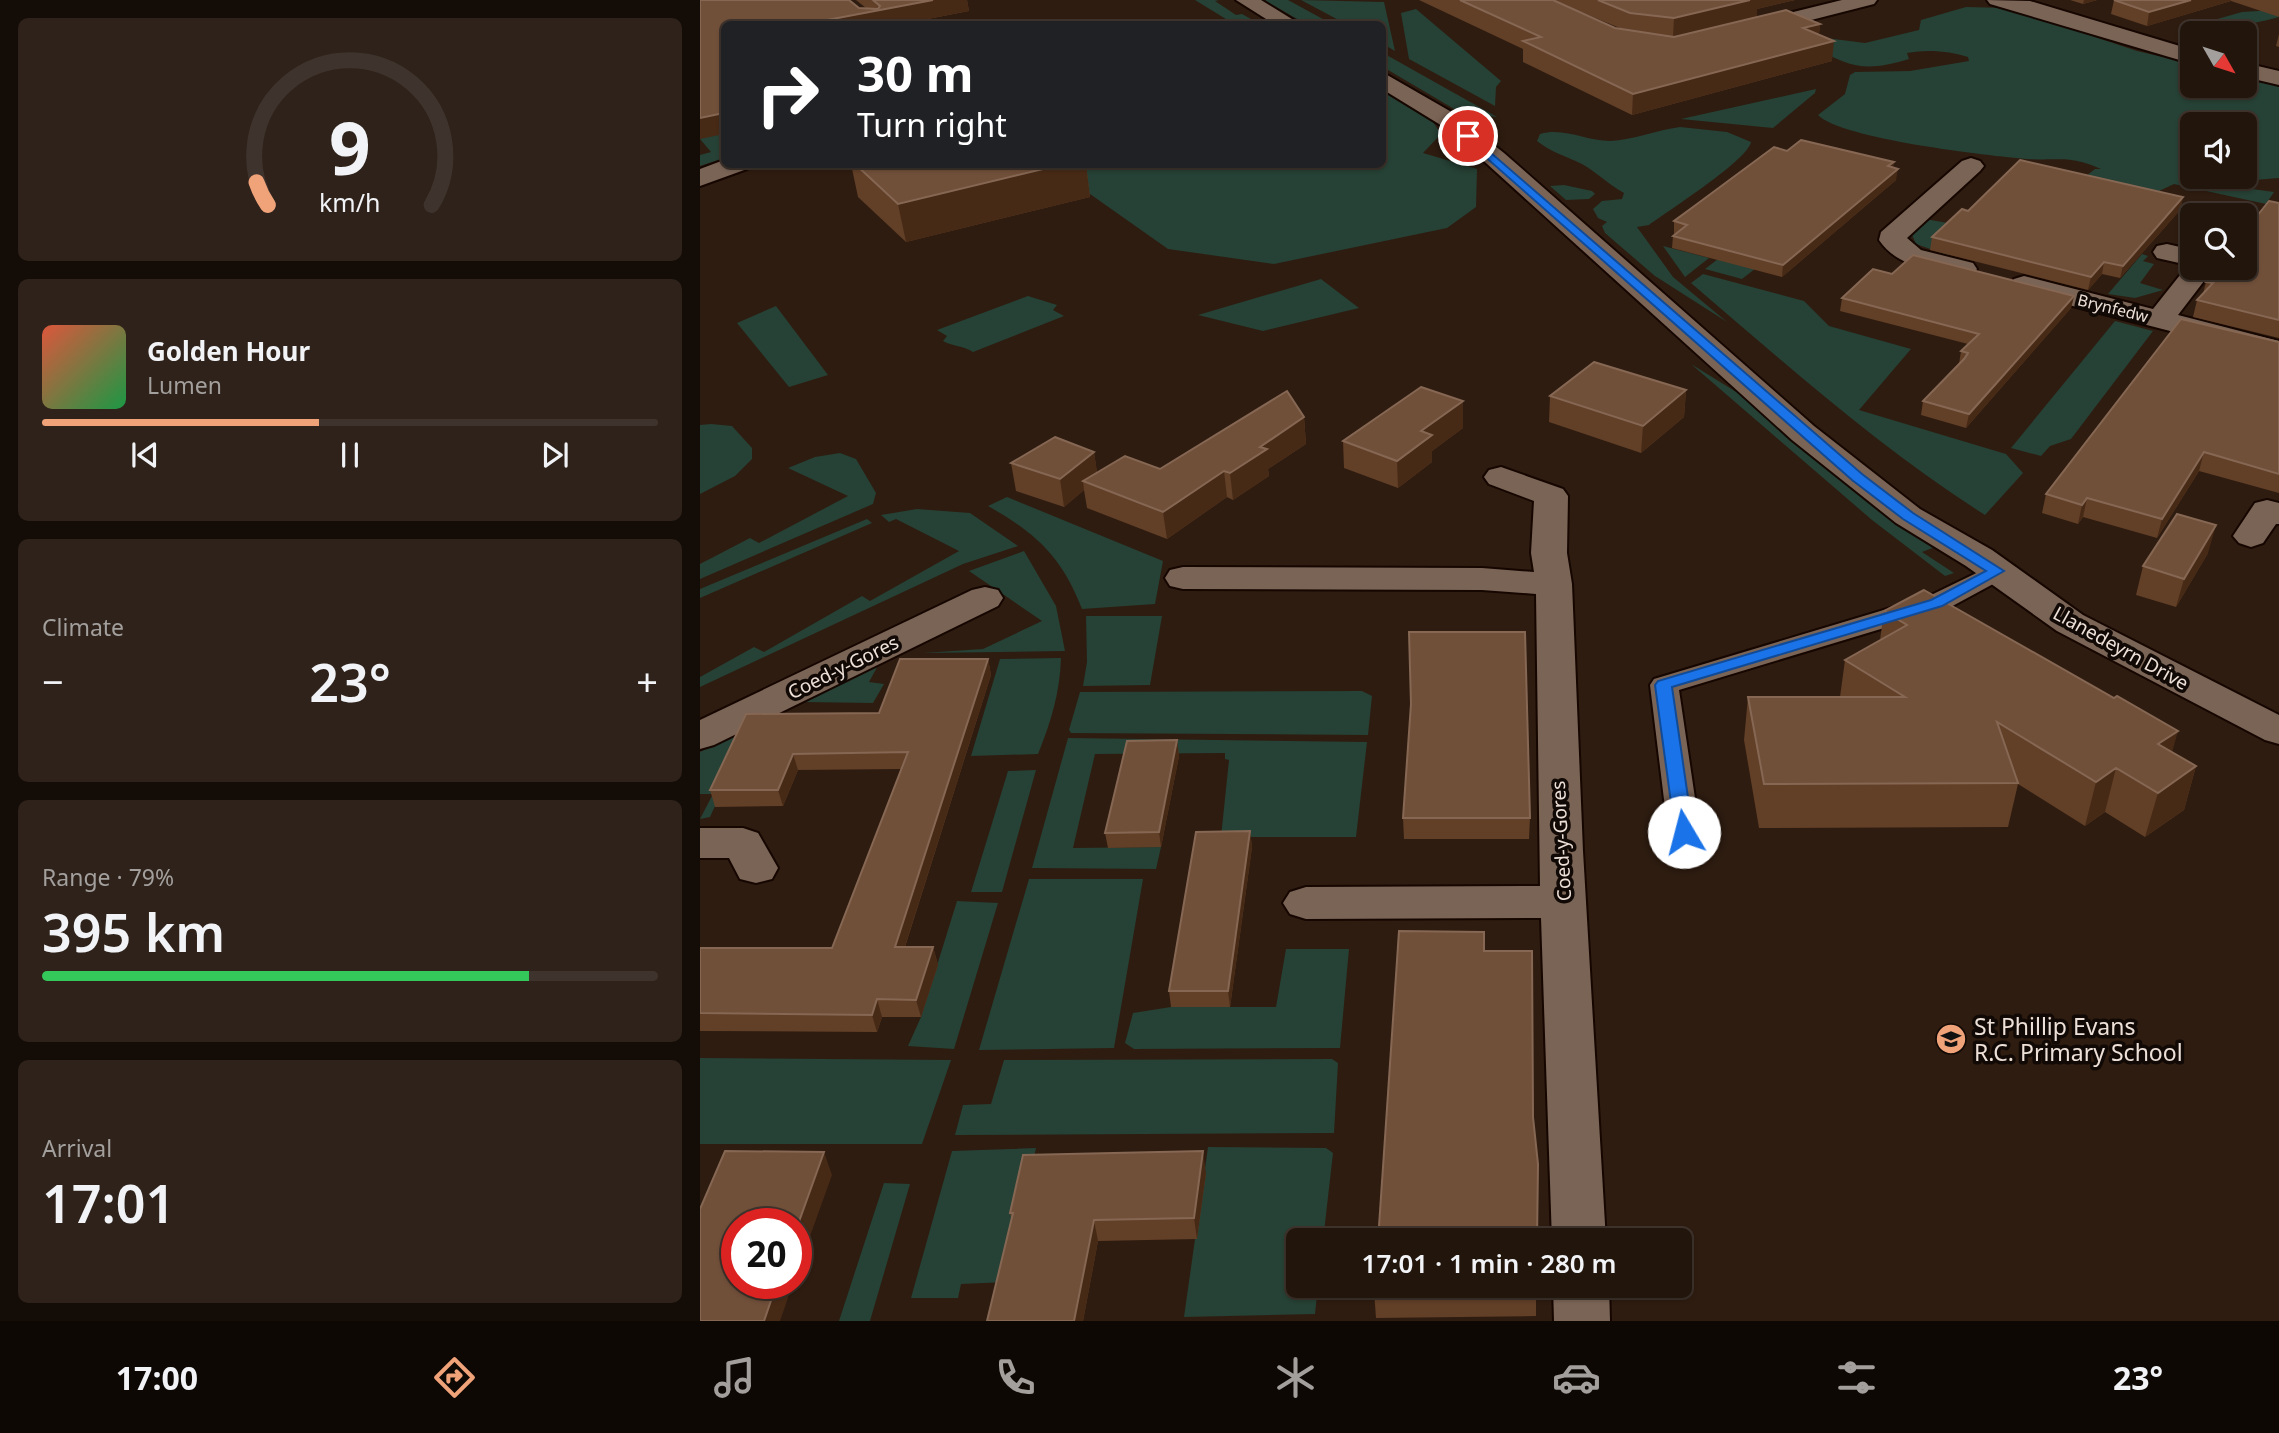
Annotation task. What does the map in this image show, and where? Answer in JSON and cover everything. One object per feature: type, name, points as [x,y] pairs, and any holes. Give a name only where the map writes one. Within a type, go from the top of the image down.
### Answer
[{"type":"street","points":[[1246,0],[1284,21]]},
{"type":"street","points":[[1997,0],[2180,53]]},
{"type":"street","points":[[1729,34],[1852,1]]},
{"type":"street","points":[[2065,19],[2102,8]]},
{"type":"street","points":[[2258,73],[2279,78]]},
{"type":"street","name":"Llanedeyrn Drive","points":[[1386,81],[1447,119],[1495,158],[1803,433],[1908,516],[1997,571],[2070,623],[2279,731]]},
{"type":"street","name":"Brynfedw","points":[[1971,166],[1894,232],[1893,240],[1899,248],[1928,261],[2279,350]]},
{"type":"street","points":[[700,178],[727,168]]},
{"type":"street","name":"Brynfedw","points":[[2160,320],[2191,280]]},
{"type":"street","name":"Coed-y-Gores","points":[[1501,477],[1550,496],[1549,553],[1554,584],[1578,1228]]},
{"type":"street","points":[[2251,536],[2267,510],[2279,514]]},
{"type":"street","points":[[1183,578],[1482,579],[1554,584]]},
{"type":"street","name":"Coed-y-Gores","points":[[700,736],[985,597]]},
{"type":"street","points":[[700,843],[743,843],[757,867]]},
{"type":"street","points":[[1306,903],[1564,902]]},
{"type":"street","points":[[1581,1298],[1582,1321]]},
{"type":"lane","points":[[1684,832],[1664,685],[1937,603],[1997,571]]},
{"type":"green space","points":[[1195,0],[1219,0],[1215,1],[1236,15],[1242,14],[1255,21],[1229,21]]},
{"type":"green space","points":[[1264,0],[1288,0],[1326,21],[1301,21]]},
{"type":"green space","points":[[1301,0],[1384,2],[1395,51],[1386,46],[1386,21],[1340,21]]},
{"type":"green space","points":[[1966,7],[2008,8],[2137,51],[2180,61],[2180,98],[2258,98],[2258,81],[2279,85],[2279,178],[2257,180],[2257,112],[2180,112],[2180,185],[2174,184],[2159,191],[2086,176],[2095,169],[2101,169],[2080,162],[2027,159],[1917,145],[1855,132],[1832,124],[1818,115],[1845,94],[1850,75],[1855,72],[1910,71],[1969,61],[1968,57],[1954,53],[1922,51],[1907,53],[1909,59],[1882,66],[1859,66],[1838,60],[1814,47],[1826,38],[1865,43],[1919,30],[1921,20]]},
{"type":"green space","points":[[1416,9],[1501,81],[1496,87],[1495,106],[1409,59],[1401,13]]},
{"type":"green space","points":[[2274,10],[2279,17],[2258,22],[2210,21],[2242,12]]},
{"type":"green space","points":[[1386,55],[1497,117],[1461,113],[1386,69]]},
{"type":"green space","points":[[1816,89],[1815,93],[1773,128],[1681,119]]},
{"type":"green space","points":[[1386,92],[1427,113],[1441,134],[1423,153],[1477,169],[1476,207],[1447,228],[1274,264],[1168,249],[1063,175],[1073,168],[1386,168]]},
{"type":"green space","points":[[1680,127],[1727,132],[1751,142],[1736,161],[1706,185],[1649,225],[1637,227],[1673,277],[1727,322],[1655,276],[1605,233],[1602,226],[1607,222],[1598,218],[1593,209],[1602,201],[1622,199],[1624,193],[1587,167],[1537,141],[1540,134],[1549,132],[1610,141]]},
{"type":"green space","points":[[700,129],[721,130],[721,159],[700,166],[700,155],[711,152],[700,139]]},
{"type":"green space","points":[[1564,185],[1595,194],[1589,199],[1566,200],[1550,186]]},
{"type":"green space","points":[[2197,189],[2252,189],[2274,192],[2266,204]]},
{"type":"green space","points":[[1925,219],[1948,223],[1932,238],[1950,256],[1916,244],[1912,235]]},
{"type":"green space","points":[[1752,233],[1788,243],[1742,279],[1705,269]]},
{"type":"green space","points":[[1663,246],[1709,258],[1685,277]]},
{"type":"green space","points":[[2142,254],[2148,256],[2143,261],[2154,264],[2140,283],[2163,290],[2135,298],[2108,294]]},
{"type":"green space","points":[[1703,274],[1804,301],[1829,326],[1911,349],[1859,410],[2006,454],[2023,473],[1985,515],[1870,434],[1691,283]]},
{"type":"green space","points":[[1321,279],[1359,308],[1263,331],[1198,315]]},
{"type":"green space","points":[[1028,296],[1057,305],[1053,310],[1064,316],[973,352],[943,341],[947,336],[937,330]]},
{"type":"green space","points":[[776,306],[828,375],[789,387],[737,323]]},
{"type":"green space","points":[[2115,321],[2153,331],[2071,439],[2050,446],[2041,456],[2011,448]]},
{"type":"green space","points":[[1691,364],[1746,398],[1871,503],[1935,547],[1922,552],[1954,573],[1945,576],[1872,520]]},
{"type":"green space","points":[[700,425],[732,426],[752,448],[752,459],[735,476],[700,494]]},
{"type":"green space","points":[[840,453],[856,459],[876,493],[873,504],[700,579],[700,564],[750,538],[759,543],[848,496],[788,468],[815,457]]},
{"type":"green space","points":[[1007,497],[1163,561],[1155,604],[1082,609],[1066,575],[1046,548],[1020,526],[988,506]]},
{"type":"green space","points":[[917,509],[970,513],[1018,546],[963,564],[700,687],[700,677],[754,647],[764,652],[862,596],[870,601],[959,551],[896,519],[889,522],[881,515]]},
{"type":"green space","points":[[867,519],[872,523],[700,598],[700,589]]},
{"type":"green space","points":[[1024,551],[1056,606],[1065,651],[923,653],[983,649],[1042,621],[969,571]]},
{"type":"green space","points":[[1086,616],[1162,616],[1150,685],[1083,686],[1087,662]]},
{"type":"green space","points":[[1061,658],[1054,707],[1038,754],[971,756],[1000,659]]},
{"type":"green space","points":[[881,660],[869,682],[884,684],[873,703],[802,702]]},
{"type":"green space","points":[[1362,691],[1372,696],[1368,735],[1071,733],[1069,730],[1080,692]]},
{"type":"green space","points":[[751,727],[710,817],[700,819],[713,794],[700,794],[700,752]]},
{"type":"green space","points":[[1068,738],[1367,742],[1356,837],[1221,837],[1229,760],[1225,759],[1225,753],[1095,754],[1073,848],[1161,847],[1156,869],[1032,868]]},
{"type":"green space","points":[[1036,770],[1002,892],[971,892],[1008,771]]},
{"type":"green space","points":[[1029,879],[1143,879],[1114,1048],[979,1050]]},
{"type":"green space","points":[[957,901],[998,903],[954,1049],[908,1046],[921,1017]]},
{"type":"green space","points":[[1286,949],[1349,949],[1340,1048],[1134,1049],[1125,1043],[1133,1013],[1171,1007],[1276,1007]]},
{"type":"green space","points":[[700,1058],[951,1060],[922,1144],[700,1144]]},
{"type":"green space","points":[[1332,1059],[1338,1063],[1334,1133],[955,1135],[963,1105],[991,1104],[1004,1060]]},
{"type":"green space","points":[[1208,1147],[1326,1148],[1333,1153],[1324,1228],[1286,1228],[1286,1298],[1317,1298],[1315,1314],[1184,1317]]},
{"type":"green space","points":[[1036,1148],[1007,1282],[961,1284],[958,1298],[911,1298],[952,1151]]},
{"type":"green space","points":[[884,1183],[910,1184],[870,1321],[839,1321]]},
{"type":"building","points":[[700,0],[849,0],[859,8],[878,9],[880,6],[873,0],[933,0],[822,21],[721,21],[721,114],[700,118]]},
{"type":"building","points":[[1460,0],[1553,0],[1615,28],[1674,37],[1786,10],[1820,24],[1803,28],[1834,41],[1633,94],[1523,41],[1541,37]]},
{"type":"building","points":[[1598,0],[1750,0],[1674,18],[1630,13]]},
{"type":"building","points":[[2114,0],[2191,0],[2149,12]]},
{"type":"building","points":[[1801,140],[1894,162],[1888,166],[1898,169],[1783,265],[1673,236],[1687,225],[1674,221],[1774,147],[1787,151]]},
{"type":"building","points":[[2020,160],[2183,197],[2123,266],[2104,262],[2091,277],[1932,237],[1962,209],[1968,211]]},
{"type":"building","points":[[859,168],[1047,168],[898,204]]},
{"type":"building","points":[[2269,201],[2279,203],[2279,320],[2197,300],[2213,283],[2206,282],[2208,280],[2257,280],[2257,216]]},
{"type":"building","points":[[1913,255],[2074,296],[1969,414],[1923,401],[1964,359],[1968,353],[1961,351],[1979,334],[1842,298],[1873,269],[1892,274]]},
{"type":"building","points":[[2181,319],[2279,342],[2279,474],[2204,452],[2162,519],[2087,498],[2082,505],[2046,494]]},
{"type":"building","points":[[1594,362],[1686,390],[1643,426],[1550,396]]},
{"type":"building","points":[[1421,387],[1463,401],[1421,431],[1432,435],[1397,461],[1343,441]]},
{"type":"building","points":[[1287,391],[1304,417],[1260,447],[1267,449],[1230,473],[1224,471],[1163,512],[1083,481],[1125,456],[1160,469]]},
{"type":"building","points":[[1055,437],[1094,452],[1060,479],[1011,463]]},
{"type":"building","points":[[2177,514],[2216,525],[2184,579],[2143,566]]},
{"type":"building","points":[[1924,590],[2114,698],[2117,696],[2178,731],[2158,744],[2196,766],[2158,793],[2116,768],[2096,782],[1997,722],[2018,783],[1764,784],[1748,697],[1905,697],[1845,660],[1907,625],[1884,611]]},
{"type":"building","points":[[1409,632],[1525,632],[1530,818],[1403,818],[1411,704]]},
{"type":"building","points":[[900,659],[988,659],[895,947],[933,947],[916,1000],[877,999],[872,1015],[700,1013],[700,948],[832,948],[908,752],[793,754],[778,790],[710,790],[746,714],[879,713]]},
{"type":"building","points":[[1177,740],[1159,832],[1105,833],[1127,741]]},
{"type":"building","points":[[1250,831],[1228,991],[1169,991],[1196,832]]},
{"type":"building","points":[[1399,931],[1484,932],[1484,951],[1532,951],[1537,1228],[1379,1228]]},
{"type":"building","points":[[725,1151],[824,1152],[804,1208],[721,1208],[721,1299],[772,1299],[764,1321],[700,1321],[700,1209]]},
{"type":"building","points":[[1203,1151],[1194,1218],[1094,1220],[1074,1321],[987,1321],[1013,1213],[1010,1213],[1023,1155]]},
{"type":"place","name":"St Phillip Evans R.C. Primary School","points":[[1951,1039]]},
{"type":"route","points":[[1468,136],[1803,433],[1908,516],[1997,571],[1955,596],[1937,603],[1664,685],[1684,832]]}]
